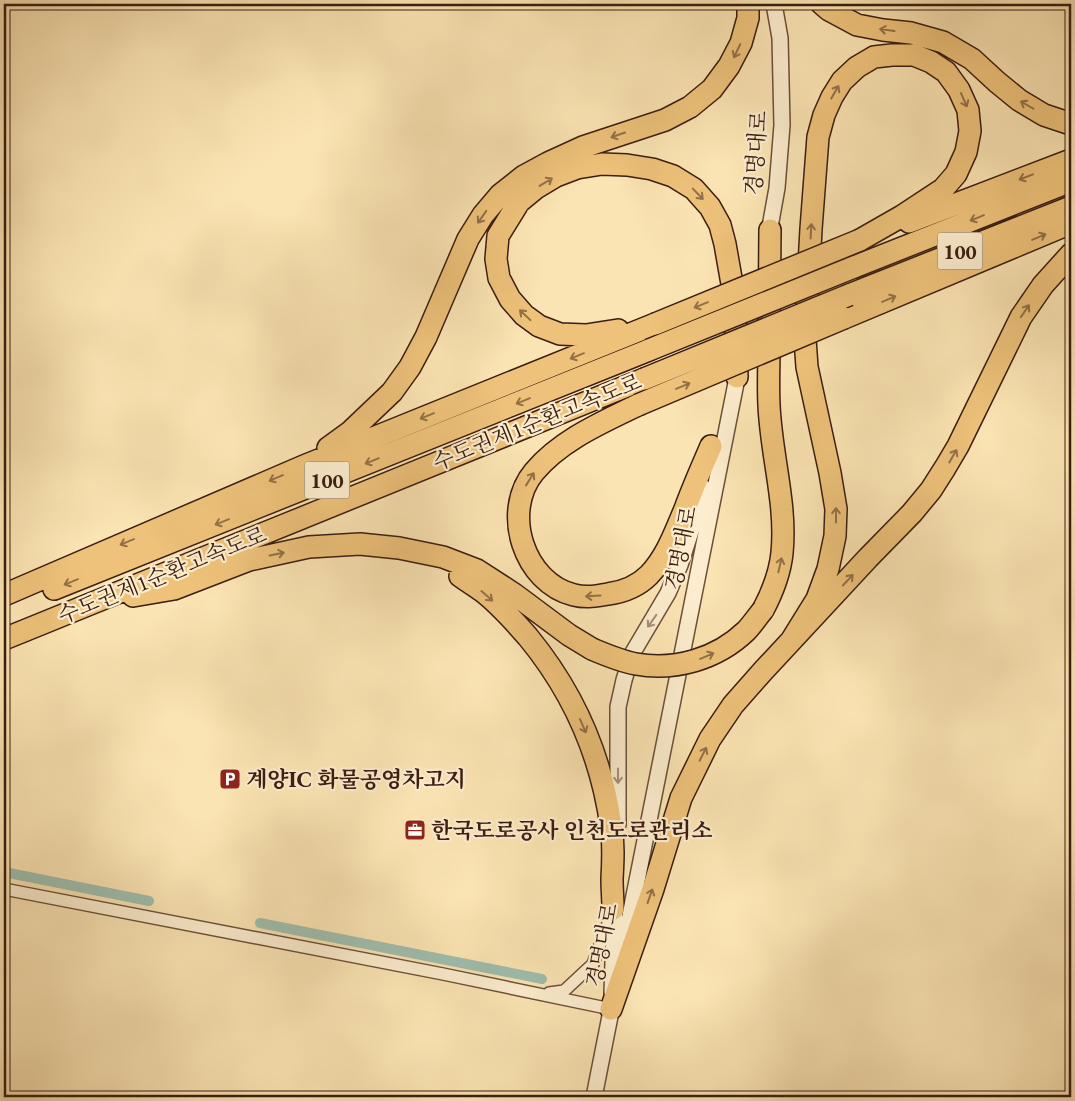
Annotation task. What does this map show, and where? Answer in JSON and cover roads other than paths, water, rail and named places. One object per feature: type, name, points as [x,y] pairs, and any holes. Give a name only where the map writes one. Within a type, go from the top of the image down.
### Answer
[{"type":"highway","points":[[304,466],[350,432],[392,392],[406,373],[426,337],[468,239],[483,215],[500,195],[524,176],[548,163],[583,147],[664,120],[690,107],[712,89],[729,66],[741,43],[748,18],[748,4]]},
{"type":"highway","points":[[822,4],[829,10],[857,25],[911,33],[942,42],[972,59],[1019,100],[1044,115],[1071,124]]},
{"type":"highway","points":[[791,641],[816,600],[828,569],[835,536],[836,509],[807,367],[805,339],[818,137],[824,115],[832,97],[842,80],[857,67],[874,57],[892,55],[914,56],[931,62],[946,72],[959,90],[968,110],[970,131],[966,152],[956,174],[943,189],[902,216],[860,240]]},
{"type":"highway","points":[[4,596],[304,466],[860,240],[1071,160]]},
{"type":"highway","points":[[655,324],[586,335],[560,334],[539,326],[524,315],[510,299],[499,278],[496,259],[498,236],[519,202],[536,188],[556,176],[577,168],[602,164],[652,169],[672,176],[694,189],[710,207],[720,225],[726,244],[735,300],[737,378]]},
{"type":"highway","name":"수도권제1순환고속도로","points":[[4,609],[650,350],[854,266],[1071,181]]},
{"type":"highway","name":"수도권제1순환고속도로","points":[[4,639],[849,294],[1071,207]]},
{"type":"highway","points":[[711,446],[672,540],[662,558],[648,575],[632,588],[612,594],[591,597],[574,596],[545,580],[535,568],[523,547],[519,529],[518,508],[523,491],[532,474],[548,457],[572,439],[638,405],[1071,223]]},
{"type":"highway","points":[[96,602],[174,589],[249,560],[310,547],[360,544],[399,548],[443,557],[477,570],[514,594],[569,635],[612,658],[637,664],[663,666],[704,658],[729,645],[747,631],[763,610],[772,594],[782,554],[783,528],[769,405],[770,230]]},
{"type":"highway","points":[[611,1009],[653,889],[681,798],[710,739],[763,671],[912,513],[931,490],[958,446],[1021,316],[1043,285],[1071,254]]},
{"type":"highway","points":[[399,548],[458,574],[482,592],[506,613],[543,655],[568,695],[585,730],[604,787],[614,857],[612,880],[613,909]]},
{"type":"street","name":"경명대로","points":[[594,1097],[737,378],[770,230],[777,188],[782,124],[780,38],[774,4]]},
{"type":"street","points":[[4,889],[433,972],[611,1009],[613,909],[618,871],[618,707],[632,654],[668,593],[680,565],[695,519],[711,446],[737,378]]},
{"type":"street","points":[[541,995],[564,991],[593,964],[613,909]]},
{"type":"waterway","points":[[4,872],[149,901]]},
{"type":"waterway","points":[[260,923],[542,979]]},
{"type":"place","name":"계양IC 화물공영차고지","points":[[230,779]]},
{"type":"place","name":"한국도로공사 인천도로관리소","points":[[415,830]]}]
